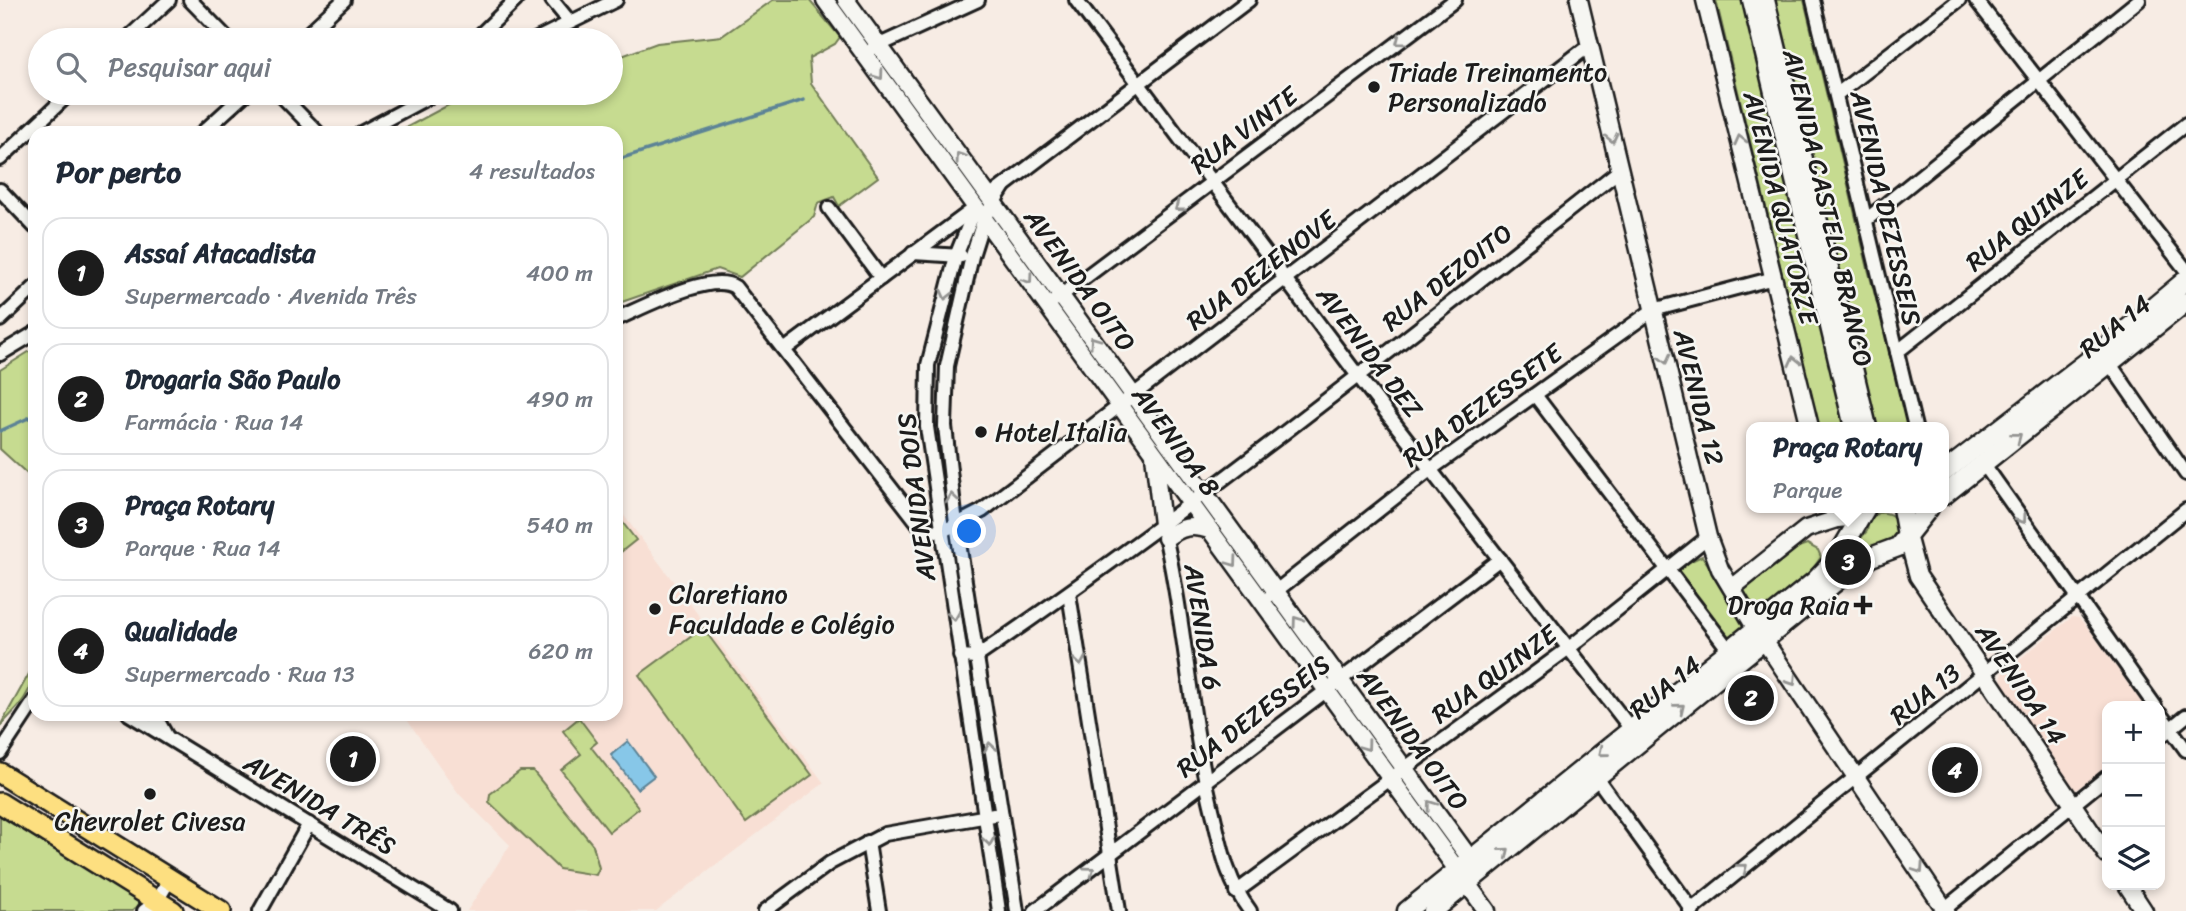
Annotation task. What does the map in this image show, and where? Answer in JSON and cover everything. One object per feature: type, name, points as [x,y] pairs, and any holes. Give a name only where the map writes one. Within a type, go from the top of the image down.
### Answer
[{"type":"main road","name":"AVENIDA CASTELO BRANCO","points":[[1752,0],[1853,422]]},
{"type":"main road","name":"AVENIDA CASTELO BRANCO","points":[[1765,0],[1866,422]]},
{"type":"main road","name":"RUA 14","points":[[1949,467],[2186,280]]},
{"type":"main road","name":"RUA 14","points":[[1949,491],[2186,302]]},
{"type":"main road","name":"RUA 14","points":[[1406,911],[1465,872],[1595,777],[1760,634],[1836,559],[1862,513]]},
{"type":"main road","points":[[1903,513],[1907,535]]},
{"type":"main road","name":"RUA 14","points":[[1433,911],[1465,872],[1729,650],[1760,634],[1871,557],[1899,547],[1925,513]]},
{"type":"main road","points":[[0,773],[170,879],[210,909]]},
{"type":"main road","points":[[0,803],[127,882],[158,908]]},
{"type":"main road","points":[[127,882],[136,875],[138,859]]},
{"type":"street","points":[[139,28],[169,0]]},
{"type":"street","points":[[190,0],[217,28]]},
{"type":"street","points":[[315,28],[344,0]]},
{"type":"street","points":[[487,28],[516,0]]},
{"type":"street","points":[[552,0],[570,22]]},
{"type":"street","points":[[559,28],[616,0]]},
{"type":"street","name":"AVENIDA 8","points":[[825,0],[903,107],[986,207],[1047,305],[1389,778],[1465,872],[1486,911]]},
{"type":"street","name":"AVENIDA OITO","points":[[846,0],[916,96],[986,207],[1061,295],[1404,767],[1465,872]]},
{"type":"street","points":[[864,54],[878,44],[978,0]]},
{"type":"street","name":"AVENIDA DEZ","points":[[1076,0],[1359,376],[1632,729]]},
{"type":"street","points":[[784,350],[913,253],[986,207],[1004,186],[1249,0]]},
{"type":"street","name":"RUA VINTE","points":[[1047,305],[1455,0]]},
{"type":"street","name":"AVENIDA 12","points":[[1579,0],[1708,537],[1720,569],[1760,634],[1944,910]]},
{"type":"street","name":"AVENIDA QUATORZE","points":[[1705,0],[1809,422]]},
{"type":"street","name":"AVENIDA DEZESSEIS","points":[[1813,0],[1914,422]]},
{"type":"street","points":[[1836,96],[1959,0]]},
{"type":"street","points":[[1976,0],[2186,270]]},
{"type":"street","points":[[1866,220],[2139,0]]},
{"type":"street","name":"RUA DEZENOVE","points":[[941,532],[982,511],[1121,407],[1590,45]]},
{"type":"street","points":[[903,107],[916,96]]},
{"type":"street","points":[[35,126],[57,105]]},
{"type":"street","points":[[210,126],[233,105]]},
{"type":"street","points":[[291,105],[311,126]]},
{"type":"street","points":[[403,111],[409,105]]},
{"type":"street","points":[[374,126],[414,105]]},
{"type":"street","name":"RUA QUINZE","points":[[1897,352],[2186,124]]},
{"type":"street","points":[[0,159],[28,133]]},
{"type":"street","name":"RUA DEZOITO","points":[[976,657],[1069,594],[1142,539],[1165,537],[1190,502],[1359,376],[1620,170]]},
{"type":"street","points":[[0,190],[28,220]]},
{"type":"street","name":"AVENIDA DOIS","points":[[986,207],[947,366],[945,426],[956,524],[1017,911]]},
{"type":"street","name":"AVENIDA DOIS","points":[[986,207],[956,256],[928,365],[927,427],[999,911]]},
{"type":"street","points":[[829,208],[881,278]]},
{"type":"street","points":[[913,253],[972,256]]},
{"type":"street","name":"RUA DEZESSETE","points":[[1263,603],[1431,469],[1653,310],[1773,278]]},
{"type":"street","points":[[623,316],[706,283],[724,282],[735,287],[922,528],[941,532]]},
{"type":"street","points":[[0,320],[28,294]]},
{"type":"street","points":[[0,354],[28,337]]},
{"type":"street","points":[[2110,364],[2186,474]]},
{"type":"street","points":[[1535,395],[1729,650]]},
{"type":"street","points":[[1154,452],[1165,537],[1194,525],[1210,530]]},
{"type":"street","points":[[1983,463],[2151,701]]},
{"type":"street","name":"RUA 13","points":[[1692,911],[2186,510]]},
{"type":"street","points":[[1732,588],[1806,529],[1834,514]]},
{"type":"street","name":"AVENIDA 14","points":[[1907,535],[1918,576],[2102,848]]},
{"type":"street","name":"AVENIDA 6","points":[[1142,539],[1165,537],[1205,781],[1228,874],[1236,892],[1250,911]]},
{"type":"street","name":"RUA QUINZE","points":[[1236,892],[1569,648],[1708,537]]},
{"type":"street","name":"RUA DEZESSEIS","points":[[1035,911],[1500,559]]},
{"type":"street","points":[[1069,594],[1119,911]]},
{"type":"street","points":[[960,656],[976,657]]},
{"type":"street","points":[[964,677],[979,675]]},
{"type":"street","points":[[0,753],[28,711]]},
{"type":"street","points":[[2186,716],[2165,733],[2186,750]]},
{"type":"street","name":"AVENIDA TRÊS","points":[[141,721],[450,911]]},
{"type":"street","points":[[158,721],[167,737]]},
{"type":"street","points":[[1595,777],[1692,911]]},
{"type":"street","points":[[1944,910],[2102,781]]},
{"type":"street","points":[[765,911],[830,863],[886,834],[1001,814]]},
{"type":"street","points":[[260,911],[309,824]]},
{"type":"street","points":[[868,842],[880,911]]},
{"type":"street","points":[[158,908],[170,879]]},
{"type":"street","points":[[2130,890],[2144,911]]},
{"type":"shaded area","name":"Claretiano Faculdade e Colégio","points":[[623,514],[824,783],[656,911],[467,911],[510,845],[459,794],[408,721],[623,721]]},
{"type":"shaded area","points":[[2072,617],[2079,618],[2140,701],[2102,701],[2102,771],[2074,791],[2001,684],[2002,673]]},
{"type":"green space","points":[[773,0],[809,0],[840,37],[835,44],[809,58],[811,83],[878,177],[839,206],[834,197],[818,203],[814,217],[740,277],[717,269],[623,302],[623,126],[409,126],[448,105],[623,105],[623,56],[657,43],[722,36]]},
{"type":"green space","points":[[1716,0],[1742,0],[1844,422],[1818,422]]},
{"type":"green space","points":[[1775,0],[1804,0],[1868,269],[1909,422],[1876,422]]},
{"type":"green space","points":[[28,352],[28,475],[0,449],[0,370]]},
{"type":"green space","points":[[1878,513],[1889,514],[1896,520],[1898,529],[1895,540],[1829,575],[1867,531],[1869,520]]},
{"type":"green space","points":[[623,523],[636,540],[623,550]]},
{"type":"green space","points":[[1807,544],[1818,550],[1821,557],[1810,573],[1757,614],[1738,591],[1793,549]]},
{"type":"green space","points":[[1702,556],[1750,626],[1730,642],[1677,573],[1680,566]]},
{"type":"green space","points":[[703,628],[812,775],[746,823],[639,675]]},
{"type":"green space","points":[[28,676],[28,692],[0,726]]},
{"type":"green space","points":[[575,721],[581,721],[597,742],[591,747],[639,808],[609,832],[561,770],[581,754],[563,731]]},
{"type":"green space","points":[[520,771],[533,771],[593,845],[599,868],[596,875],[559,869],[489,802],[490,794]]},
{"type":"green space","points":[[0,806],[140,896],[138,906],[132,911],[0,911]]},
{"type":"water","points":[[628,741],[654,776],[637,789],[611,755]]},
{"type":"waterway","points":[[623,158],[804,100]]},
{"type":"waterway","points":[[0,431],[28,418]]},
{"type":"place","name":"Triade Treinamento Personalizado","points":[[1374,87]]},
{"type":"place","name":"Hotel Italia","points":[[981,432]]},
{"type":"place","name":"Praça Rotary","points":[[1848,562]]},
{"type":"place","name":"Droga Raia","points":[[1863,605]]},
{"type":"place","name":"Claretiano Faculdade e Colégio","points":[[655,609]]},
{"type":"place","name":"Drogaria São Paulo","points":[[1751,698]]},
{"type":"place","name":"Assaí Atacadista","points":[[353,759]]},
{"type":"place","name":"Qualidade","points":[[1955,770]]},
{"type":"place","name":"Chevrolet Civesa","points":[[150,794]]}]
